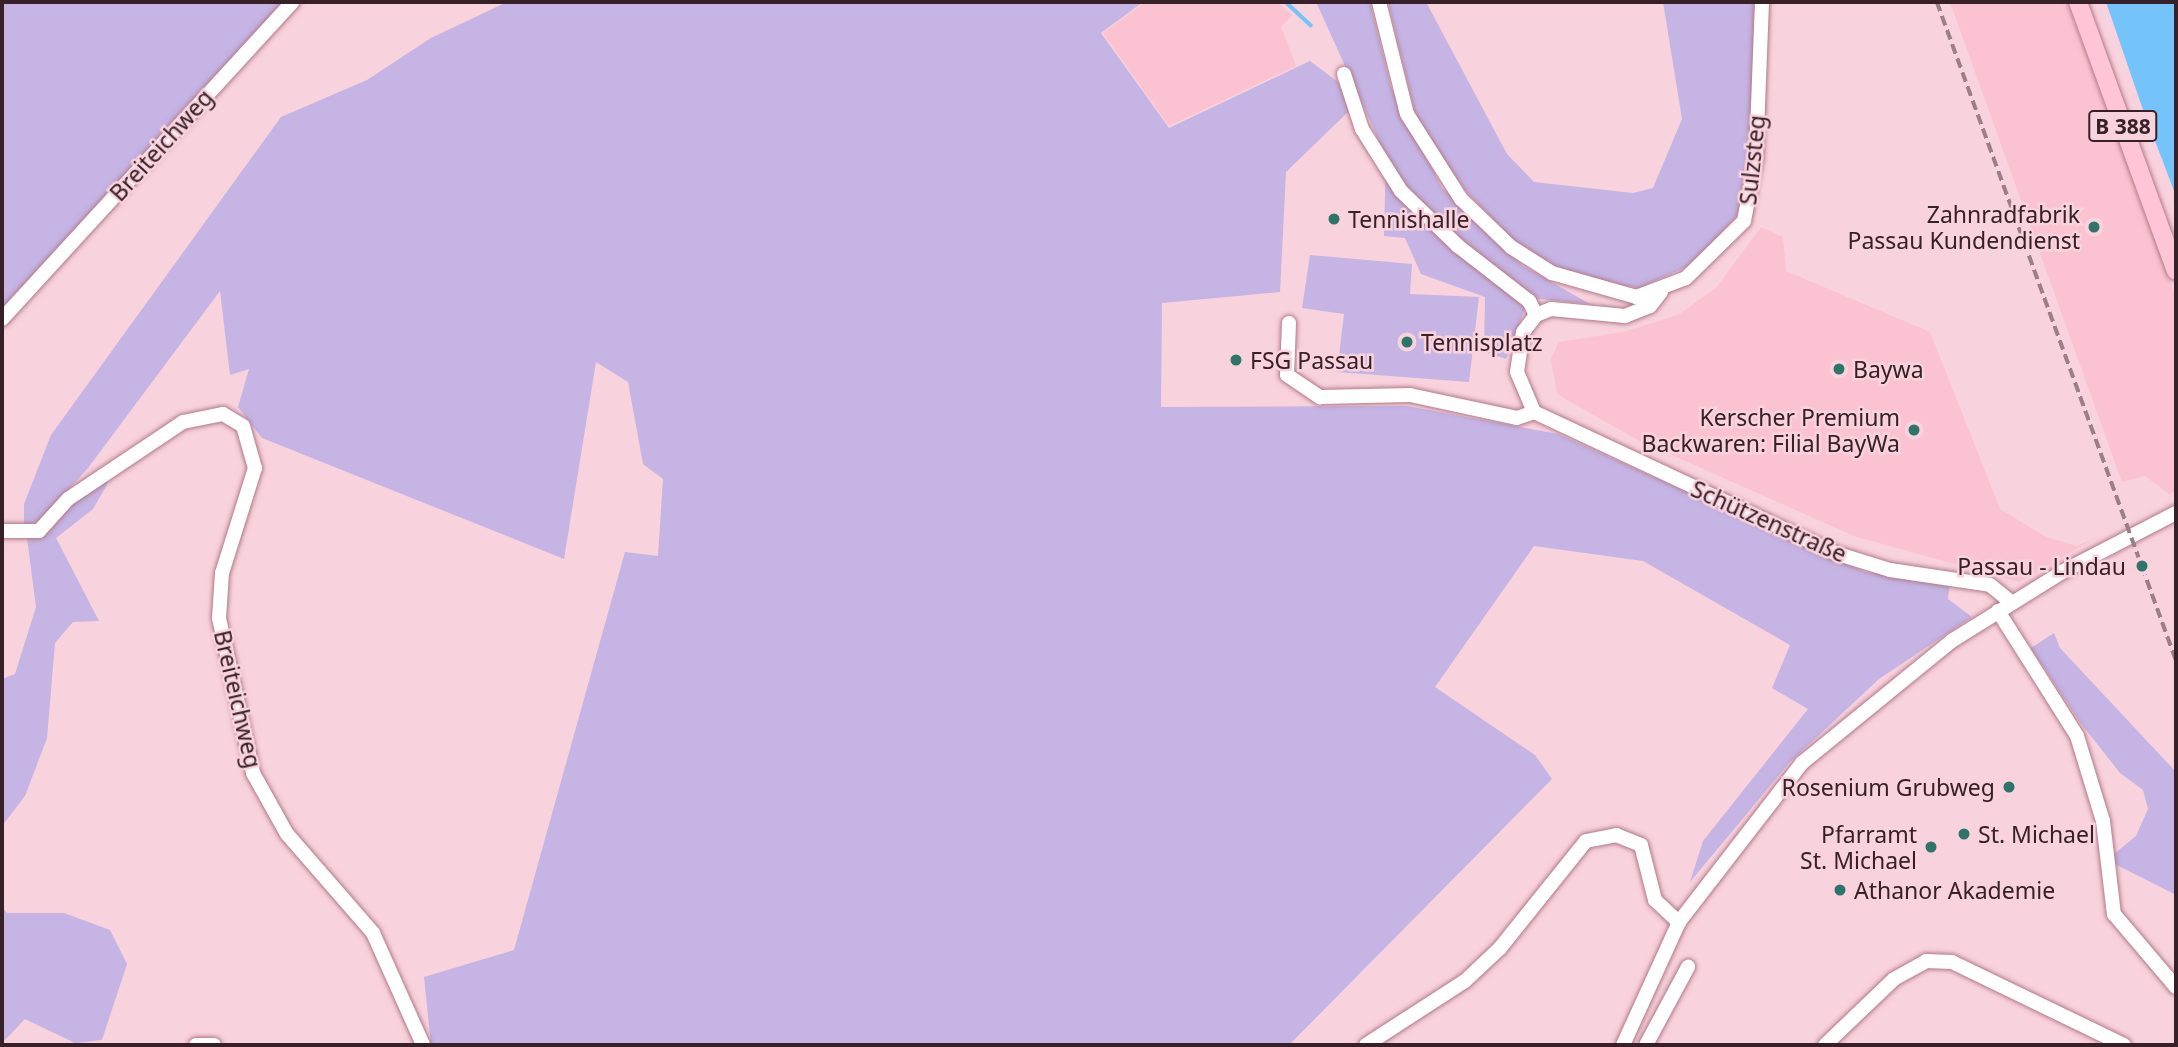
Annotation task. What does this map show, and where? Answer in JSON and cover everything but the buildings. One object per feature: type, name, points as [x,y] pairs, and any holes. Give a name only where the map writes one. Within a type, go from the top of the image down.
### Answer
[{"type":"main road","name":"B 388","points":[[2078,2],[2176,271]]},
{"type":"street","name":"Breiteichweg","points":[[2,319],[292,2]]},
{"type":"street","points":[[1380,2],[1407,114],[1461,199],[1511,247],[1552,273],[1611,294],[1661,292]]},
{"type":"street","name":"Sulzsteg","points":[[1661,292],[1712,259],[1744,222],[1756,158],[1762,2]]},
{"type":"street","points":[[1345,74],[1362,129],[1401,191],[1529,301],[1536,315]]},
{"type":"street","points":[[1534,412],[1517,372],[1524,332],[1536,315],[1551,309],[1625,316],[1650,306],[1661,292]]},
{"type":"street","name":"Schützenstraße","points":[[1289,324],[1287,375],[1320,397],[1410,395],[1517,418],[1534,412],[1835,553],[1890,570],[1990,585],[2005,606]]},
{"type":"street","name":"Breiteichweg","points":[[2,531],[39,531],[68,499],[183,422],[223,414],[243,426],[255,468],[222,573],[219,618],[253,773],[287,834],[373,933],[421,1045]]},
{"type":"street","points":[[1623,1045],[1679,922],[1802,763],[1874,698],[2005,606],[2176,513]]},
{"type":"street","points":[[2005,606],[2077,736],[2103,821],[2114,914],[2176,987]]},
{"type":"street","points":[[1366,1045],[1465,981],[1500,948],[1586,841],[1616,835],[1641,845],[1655,900],[1679,922]]},
{"type":"street","points":[[1829,1044],[1894,979],[1926,961],[1952,962],[2124,1045]]},
{"type":"street","points":[[1646,1045],[1688,967]]},
{"type":"street","points":[[196,1045],[214,1045]]},
{"type":"shaded area","points":[[2,2],[287,2],[2,312]]},
{"type":"shaded area","points":[[507,2],[1143,2],[1101,33],[1169,128],[1310,61],[1338,82],[1349,111],[1286,172],[1280,292],[1162,303],[1161,407],[1407,406],[1558,434],[1865,572],[1950,581],[1948,599],[1972,617],[1879,679],[1789,763],[1690,882],[1703,841],[1808,709],[1772,688],[1790,645],[1643,561],[1534,546],[1435,687],[1535,755],[1552,779],[1289,1045],[431,1045],[424,977],[514,950],[625,552],[658,556],[663,479],[643,464],[628,382],[596,362],[564,559],[262,438],[238,407],[249,369],[230,375],[220,291],[88,468],[41,520],[24,526],[24,504],[51,435],[281,117],[367,80],[431,38]]},
{"type":"shaded area","points":[[1145,2],[1277,2],[1292,15],[1281,27],[1296,66],[1169,126],[1103,33]]},
{"type":"shaded area","points":[[1316,2],[1370,2],[1391,87],[1442,188],[1523,266],[1590,304],[1529,298],[1506,359],[1484,352],[1485,297],[1421,274],[1405,238],[1384,236],[1386,156]]},
{"type":"shaded area","points":[[1388,2],[1426,2],[1507,154],[1534,182],[1633,193],[1653,188],[1682,119],[1663,2],[1757,2],[1751,170],[1737,215],[1695,263],[1639,288],[1582,279],[1546,263],[1519,246],[1466,191],[1418,125]]},
{"type":"shaded area","name":"Zahnradfabrik Passau Kundendienst","points":[[1950,2],[2067,2],[2176,298],[2176,491],[2169,494],[2145,476],[2122,482]]},
{"type":"shaded area","points":[[1761,227],[1783,237],[1786,271],[1930,332],[2000,509],[2046,537],[2077,546],[2097,537],[2019,582],[1854,536],[1636,439],[1557,394],[1551,359],[1559,342],[1623,332],[1678,315],[1716,288]]},
{"type":"shaded area","name":"Tennisplatz","points":[[1310,255],[1412,264],[1410,294],[1479,297],[1469,382],[1337,372],[1344,314],[1302,308]]},
{"type":"shaded area","points":[[106,476],[108,483],[93,509],[56,538],[99,621],[73,622],[55,643],[47,738],[25,796],[2,826],[2,679],[15,674],[36,607],[27,538]]},
{"type":"shaded area","points":[[2054,633],[2060,648],[2176,772],[2176,895],[2115,864],[2114,854],[2136,836],[2148,809],[2143,790],[2120,773],[2079,721],[2031,648]]},
{"type":"shaded area","points":[[2,907],[7,913],[64,913],[110,930],[127,964],[102,1040],[75,1043],[25,1019],[2,1043]]},
{"type":"water","points":[[2106,2],[2176,2],[2176,196],[2141,104]]},
{"type":"waterway","points":[[1286,2],[1311,25]]},
{"type":"railway","points":[[1937,2],[2176,660]]},
{"type":"place","name":"Tennishalle","points":[[1334,219]]},
{"type":"place","name":"Zahnradfabrik Passau Kundendienst","points":[[2094,227]]},
{"type":"place","name":"Tennisplatz","points":[[1407,342]]},
{"type":"place","name":"FSG Passau","points":[[1236,360]]},
{"type":"place","name":"Baywa","points":[[1839,369]]},
{"type":"place","name":"Kerscher Premium Backwaren: Filial BayWa","points":[[1914,430]]},
{"type":"place","name":"Passau - Lindau","points":[[2142,566]]},
{"type":"place","name":"Rosenium Grubweg","points":[[2009,787]]},
{"type":"place","name":"St. Michael","points":[[1964,834]]},
{"type":"place","name":"Pfarramt St. Michael","points":[[1931,847]]},
{"type":"place","name":"Athanor Akademie","points":[[1840,890]]}]
